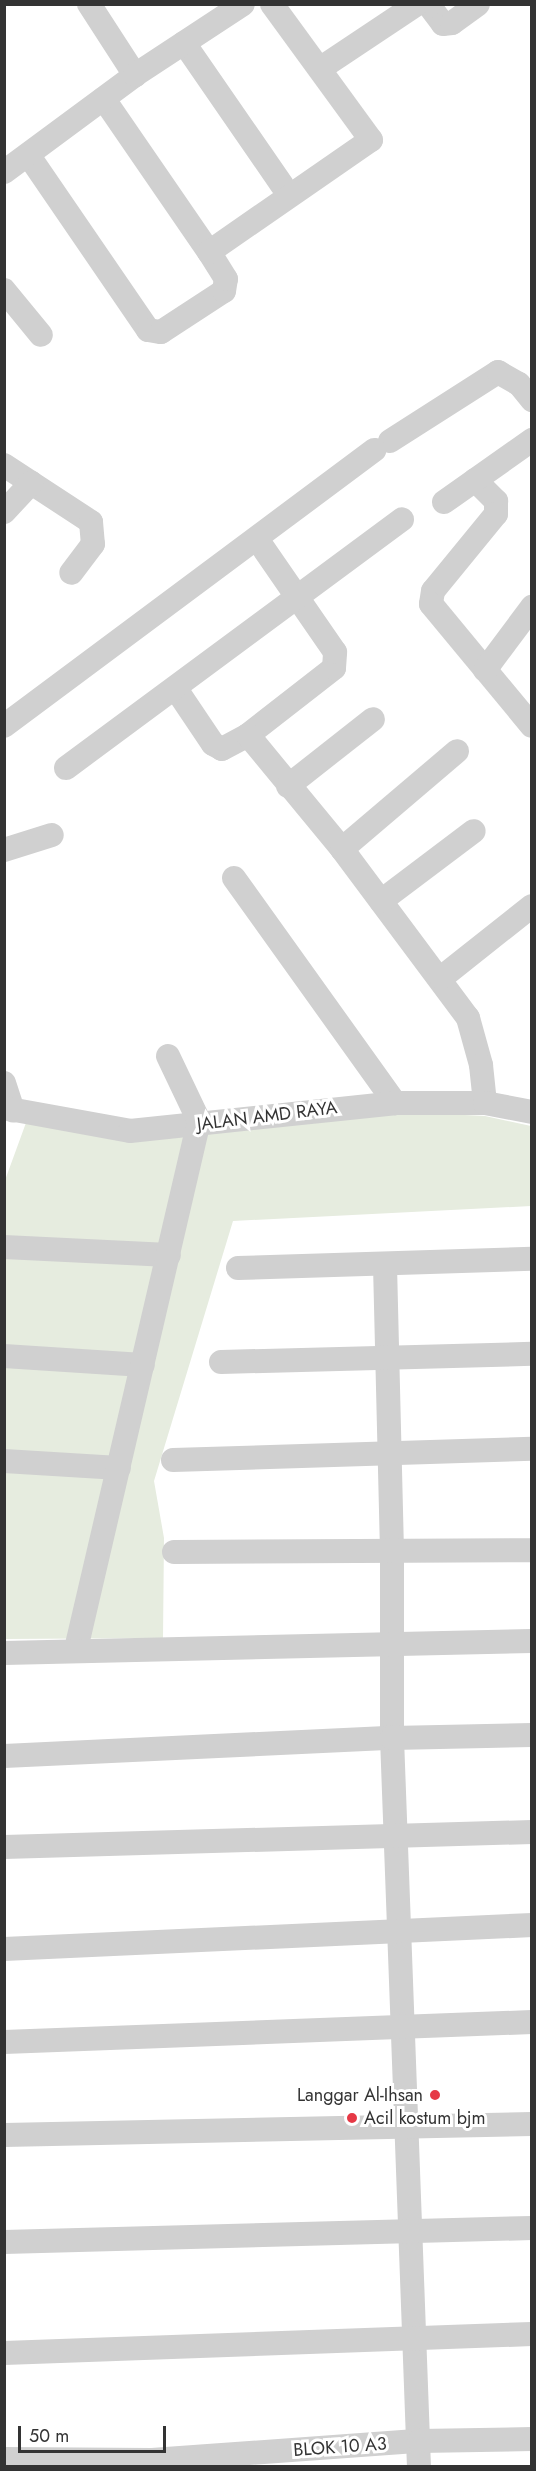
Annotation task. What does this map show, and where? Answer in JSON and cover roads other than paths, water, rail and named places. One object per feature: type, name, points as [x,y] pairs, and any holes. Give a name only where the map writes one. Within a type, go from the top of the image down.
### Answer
[{"type":"street","points":[[89,4],[135,75]]},
{"type":"street","points":[[4,172],[29,156],[135,75],[184,43],[216,11],[243,4]]},
{"type":"street","points":[[209,252],[371,140],[321,68],[272,4]]},
{"type":"street","points":[[321,68],[417,4]]},
{"type":"street","points":[[428,4],[443,24],[452,23],[478,4]]},
{"type":"street","points":[[184,43],[282,185]]},
{"type":"street","points":[[29,156],[148,330],[161,333],[224,291],[226,279],[104,99]]},
{"type":"street","points":[[5,291],[41,335]]},
{"type":"street","points":[[4,726],[257,539],[332,478],[498,372],[519,384],[531,399]]},
{"type":"street","points":[[444,502],[531,440]]},
{"type":"street","points":[[4,465],[91,522],[93,544],[72,573]]},
{"type":"street","points":[[475,480],[496,501],[496,514],[433,591],[431,604],[531,726]]},
{"type":"street","points":[[4,512],[31,483]]},
{"type":"street","points":[[66,768],[299,598],[402,519]]},
{"type":"street","points":[[176,688],[216,747],[228,747],[248,735],[334,668],[338,660],[299,598],[257,539]]},
{"type":"street","points":[[485,669],[531,607]]},
{"type":"street","points":[[288,786],[373,719]]},
{"type":"street","points":[[248,735],[342,849],[441,978],[468,1018],[481,1065],[485,1103]]},
{"type":"street","points":[[342,849],[457,751]]},
{"type":"street","points":[[381,901],[474,831]]},
{"type":"street","points":[[4,850],[52,836]]},
{"type":"street","points":[[234,878],[395,1103]]},
{"type":"street","points":[[441,978],[531,906]]},
{"type":"street","points":[[76,1649],[199,1121],[168,1056]]},
{"type":"street","points":[[4,1083],[9,1109]]},
{"type":"street","name":"JALAN AMD RAYA","points":[[9,1109],[130,1131],[175,1128],[199,1121],[395,1103],[485,1103],[531,1112]]},
{"type":"street","points":[[4,1247],[169,1255]]},
{"type":"street","points":[[238,1268],[531,1259]]},
{"type":"street","points":[[385,1265],[385,1360],[394,1647],[392,1738],[398,1839],[398,1932],[417,2336],[419,2466]]},
{"type":"street","points":[[221,1362],[385,1360],[531,1354]]},
{"type":"street","points":[[4,1356],[143,1365]]},
{"type":"street","points":[[173,1460],[531,1449]]},
{"type":"street","points":[[4,1461],[119,1468]]},
{"type":"street","points":[[174,1552],[531,1550]]},
{"type":"street","points":[[4,1653],[76,1649],[394,1647],[531,1641]]},
{"type":"street","points":[[4,1756],[392,1738],[531,1735]]},
{"type":"street","points":[[4,1847],[398,1839],[531,1832]]},
{"type":"street","points":[[4,1949],[531,1925]]},
{"type":"street","points":[[4,2042],[404,2024],[531,2022]]},
{"type":"street","points":[[4,2135],[531,2124]]},
{"type":"street","points":[[4,2242],[531,2228]]},
{"type":"street","points":[[4,2353],[417,2336],[531,2334]]},
{"type":"street","name":"BLOK 10 A3","points":[[4,2459],[152,2460],[419,2442],[531,2439]]},
{"type":"place","name":"Langgar Al-Ihsan","points":[[435,2095]]},
{"type":"place","name":"Acil kostum bjm","points":[[352,2118]]}]
